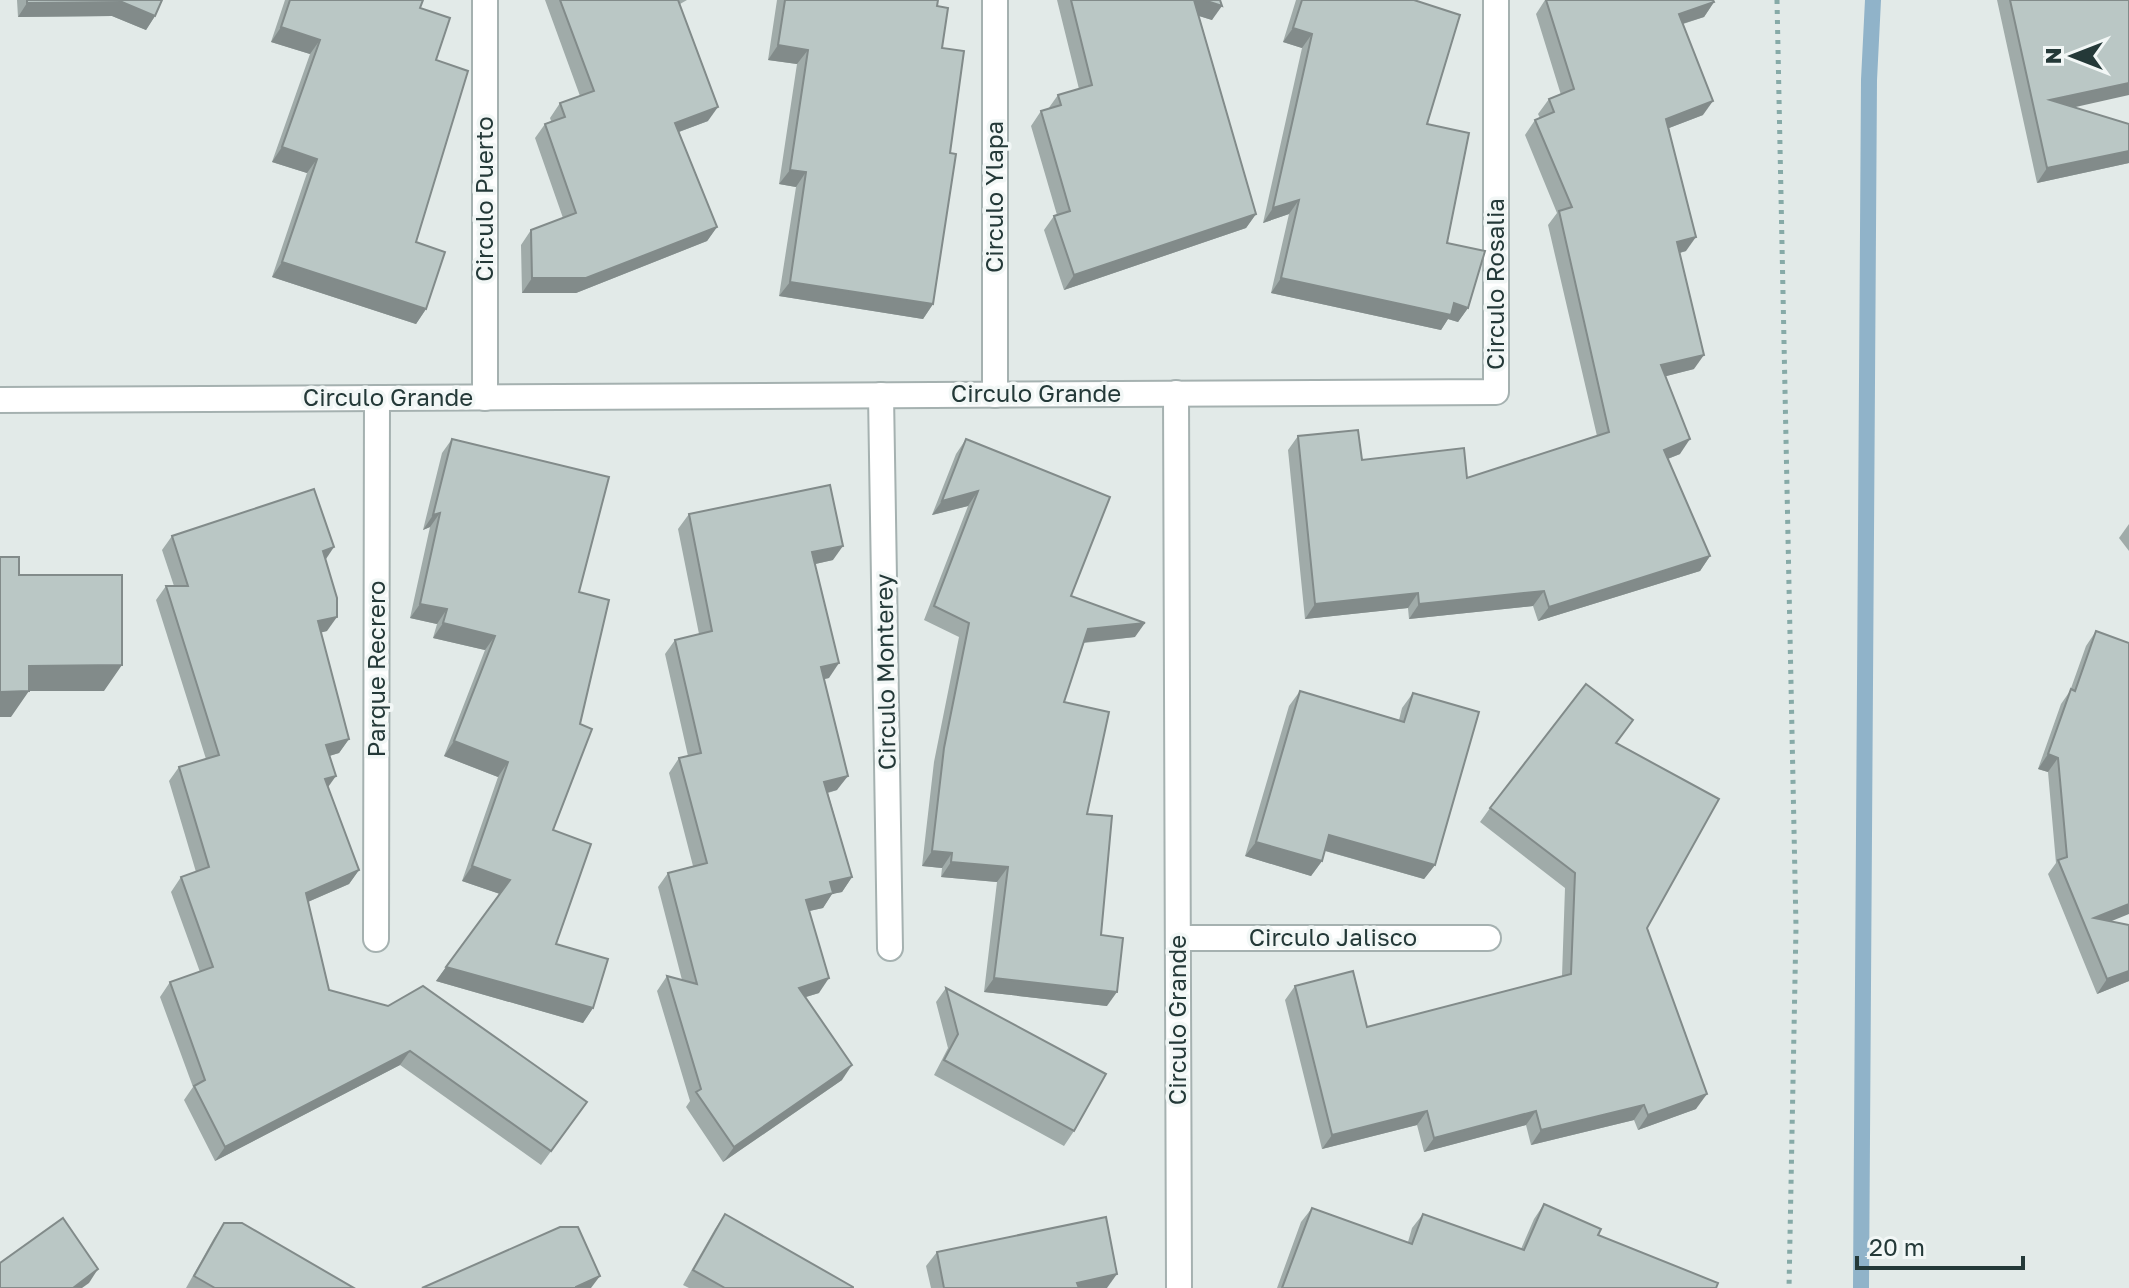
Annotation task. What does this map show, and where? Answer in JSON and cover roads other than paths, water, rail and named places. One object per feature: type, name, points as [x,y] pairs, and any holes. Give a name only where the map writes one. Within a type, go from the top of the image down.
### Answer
[{"type":"street","name":"Circulo Puerto","points":[[485,0],[485,398]]},
{"type":"street","name":"Circulo Ylapa","points":[[995,0],[995,395]]},
{"type":"street","name":"Circulo Rosalia","points":[[1176,393],[1496,392],[1496,0]]},
{"type":"street","name":"Circulo Grande","points":[[0,400],[1176,393],[1179,1288]]},
{"type":"street","name":"Circulo Monterey","points":[[881,395],[890,948]]},
{"type":"street","name":"Parque Recrero","points":[[376,939],[377,398]]},
{"type":"street","name":"Circulo Jalisco","points":[[1178,938],[1488,938]]},
{"type":"waterway","points":[[1861,1288],[1869,80],[1873,0]]}]
